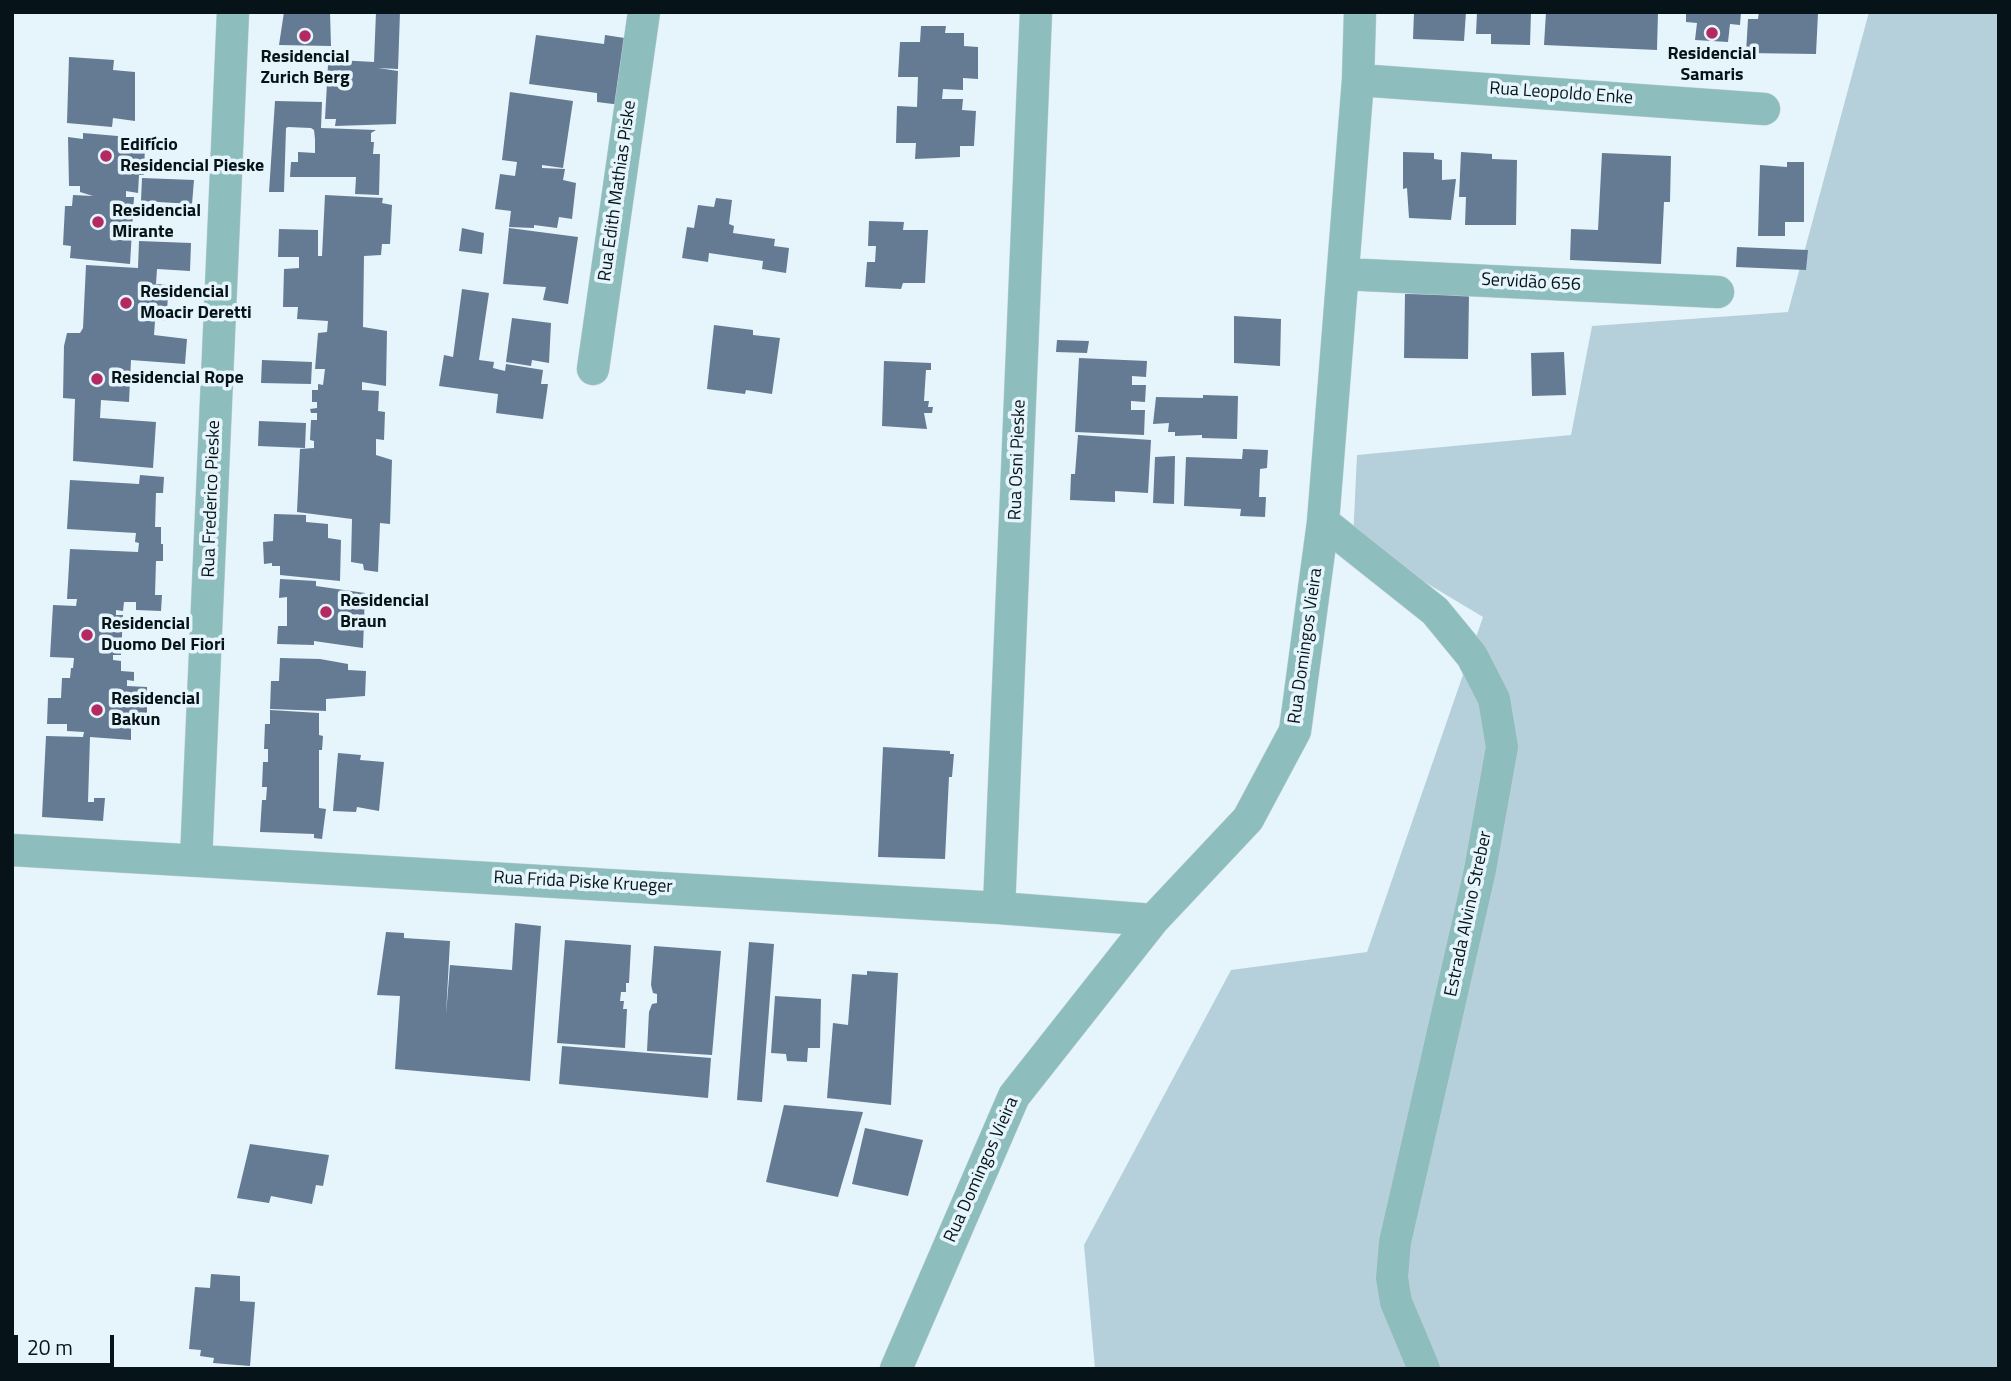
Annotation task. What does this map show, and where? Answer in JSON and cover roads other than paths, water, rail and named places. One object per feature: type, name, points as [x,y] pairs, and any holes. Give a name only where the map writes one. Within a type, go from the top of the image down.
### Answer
[{"type":"street","name":"Rua Frederico Pieske","points":[[196,860],[233,12]]},
{"type":"street","name":"Rua Edith Mathias Piske","points":[[593,369],[644,12]]},
{"type":"street","name":"Rua Osni Pieske","points":[[999,908],[1036,12]]},
{"type":"street","name":"Rua Domingos Vieira","points":[[896,1369],[1014,1096],[1153,920],[1248,819],[1295,731],[1323,522],[1358,80],[1360,12]]},
{"type":"street","name":"Rua Leopoldo Enke","points":[[1358,80],[1764,109]]},
{"type":"street","name":"Servidão 656","points":[[1343,274],[1718,292]]},
{"type":"street","name":"Estrada Alvino Streber","points":[[1323,522],[1435,611],[1472,656],[1494,699],[1502,747],[1480,870],[1395,1242],[1392,1278],[1396,1302],[1424,1369]]},
{"type":"street","name":"Rua Frida Piske Krueger","points":[[12,850],[999,908],[1153,920]]},
{"type":"place","name":"Residencial Samaris","points":[[1712,33]]},
{"type":"place","name":"Residencial Zurich Berg","points":[[305,36]]},
{"type":"place","name":"Edifício Residencial Pieske","points":[[106,156]]},
{"type":"place","name":"Residencial Mirante","points":[[98,222]]},
{"type":"place","name":"Residencial Moacir Deretti","points":[[126,303]]},
{"type":"place","name":"Residencial Rope","points":[[97,379]]},
{"type":"place","name":"Residencial Braun","points":[[326,612]]},
{"type":"place","name":"Residencial Duomo Del Fiori","points":[[87,635]]},
{"type":"place","name":"Residencial Bakun","points":[[97,710]]}]
